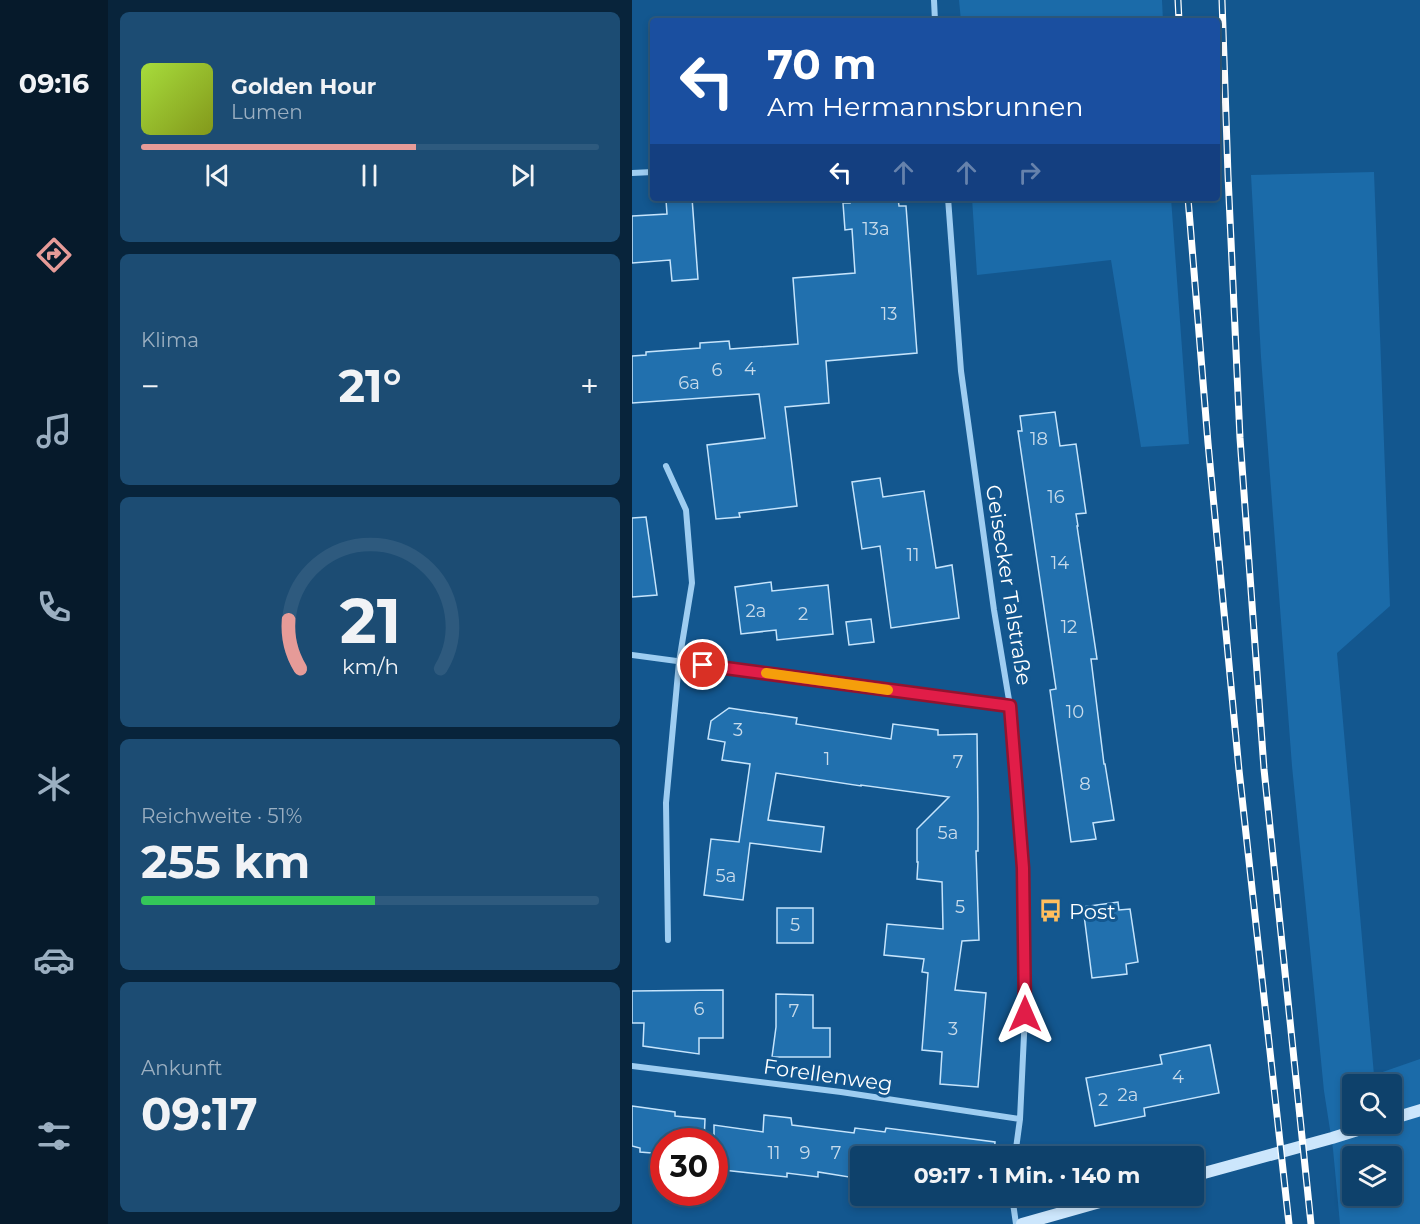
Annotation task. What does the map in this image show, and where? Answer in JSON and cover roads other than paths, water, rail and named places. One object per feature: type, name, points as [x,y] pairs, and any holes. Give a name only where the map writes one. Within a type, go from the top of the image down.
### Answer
[{"type":"main road","points":[[1402,1116],[1421,1110]]},
{"type":"main road","points":[[1204,1173],[1345,1134]]},
{"type":"main road","points":[[1022,1224],[1086,1206]]},
{"type":"street","points":[[934,0],[935,18]]},
{"type":"street","points":[[632,173],[650,172]]},
{"type":"street","name":"Geisecker Talstraße","points":[[948,201],[961,371],[994,610],[1010,706],[1023,868],[1025,1014],[1020,1119],[1016,1146]]},
{"type":"street","points":[[666,466],[686,510],[692,583],[679,662],[666,803],[668,940]]},
{"type":"street","points":[[632,654],[1010,706]]},
{"type":"street","name":"Forellenweg","points":[[632,1066],[841,1092],[1020,1119]]},
{"type":"street","points":[[1013,1206],[1016,1224]]},
{"type":"railway","points":[[1178,0],[1179,18]]},
{"type":"railway","points":[[1222,0],[1240,438],[1264,769],[1311,1224]]},
{"type":"railway","points":[[1188,201],[1208,443],[1239,770],[1289,1224]]},
{"type":"place","name":"Post","points":[[1051,911]]}]
